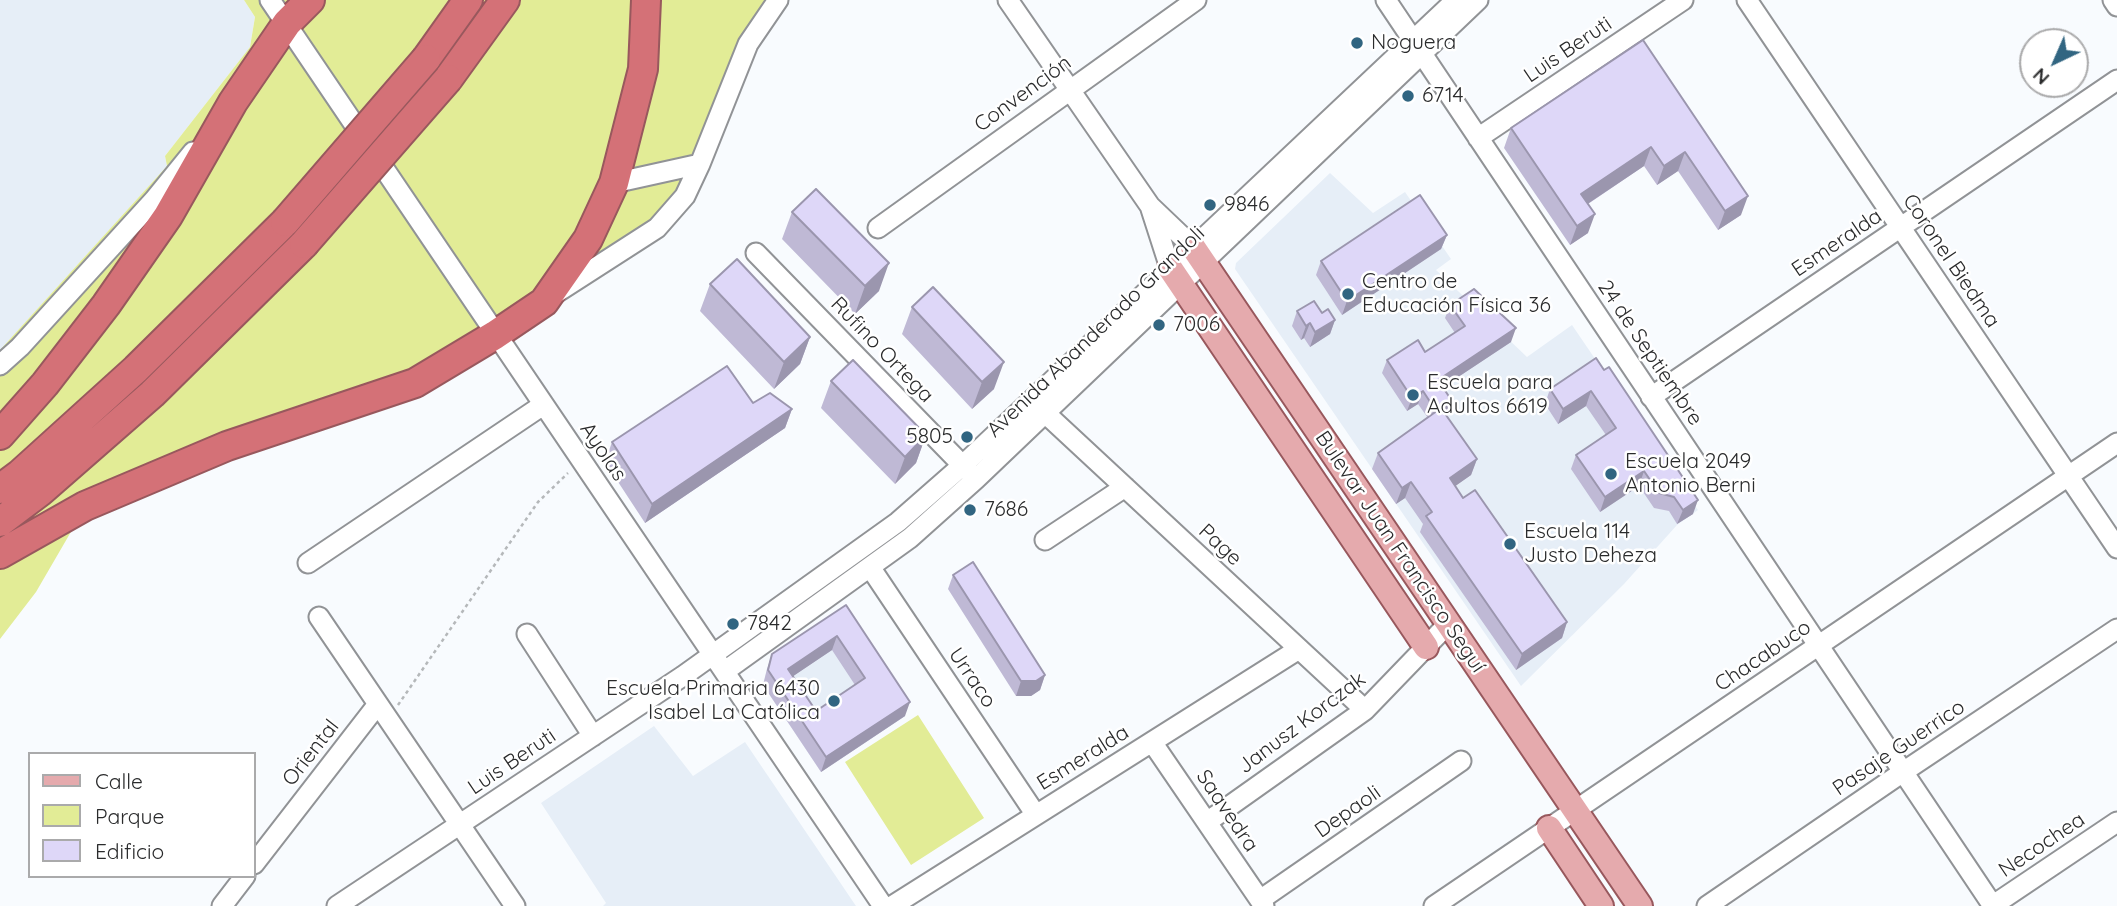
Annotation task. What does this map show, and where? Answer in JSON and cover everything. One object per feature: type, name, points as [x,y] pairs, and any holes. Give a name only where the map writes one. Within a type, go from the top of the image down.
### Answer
[{"type":"highway","points":[[0,435],[46,384],[106,305],[168,216],[233,102],[288,23],[310,0]]},
{"type":"highway","points":[[0,489],[136,369],[285,222],[426,59],[468,0]]},
{"type":"highway","points":[[0,522],[41,491],[152,394],[304,244],[448,79],[505,0]]},
{"type":"highway","points":[[0,554],[85,506],[215,451],[415,383],[544,302],[588,239],[614,183],[643,69],[646,0]]},
{"type":"main road","name":"Bulevar Juan Francisco Seguí","points":[[1198,254],[1640,906]]},
{"type":"main road","name":"Bulevar Juan Francisco Seguí","points":[[1175,276],[1426,647]]},
{"type":"main road","points":[[1549,828],[1601,906]]},
{"type":"street","name":"Ayolas","points":[[270,0],[883,906]]},
{"type":"street","points":[[544,302],[657,228],[685,196],[748,44],[778,0]]},
{"type":"street","name":"Bulevar Juan Francisco Seguí","points":[[1007,0],[1150,206],[1198,254]]},
{"type":"street","name":"Convención","points":[[878,228],[1196,0]]},
{"type":"street","name":"24 de Septiembre","points":[[1386,0],[1992,906]]},
{"type":"street","name":"Avenida Abanderado Grandoli","points":[[1417,47],[1456,0]]},
{"type":"street","name":"Avenida Abanderado Grandoli","points":[[725,671],[909,538],[969,472],[1198,254],[1417,47],[1478,0]]},
{"type":"street","name":"Luis Beruti","points":[[1478,138],[1683,0]]},
{"type":"street","name":"Coronel Biedma","points":[[1747,0],[2117,548]]},
{"type":"street","points":[[2113,0],[2117,6]]},
{"type":"street","name":"Esmeralda","points":[[1651,397],[2117,80]]},
{"type":"street","points":[[0,365],[20,347],[154,200],[233,102]]},
{"type":"street","points":[[614,183],[700,164]]},
{"type":"street","name":"Bulevar Juan Francisco Seguí","points":[[1150,206],[1175,276]]},
{"type":"street","name":"Rufino Ortega","points":[[756,253],[969,472]]},
{"type":"street","name":"Avenida Abanderado Grandoli","points":[[713,655],[969,472],[1044,412],[1175,276]]},
{"type":"street","points":[[308,563],[543,405]]},
{"type":"street","name":"Page","points":[[1044,412],[1366,710]]},
{"type":"street","name":"Chacabuco","points":[[1434,906],[2117,443]]},
{"type":"street","points":[[1045,540],[1125,487]]},
{"type":"street","name":"Urraco","points":[[870,567],[1036,815]]},
{"type":"street","points":[[319,617],[515,906]]},
{"type":"street","name":"Janusz Korczak","points":[[1207,822],[1366,710],[1448,624]]},
{"type":"street","name":"Pasaje Guerrico","points":[[1707,906],[2117,629]]},
{"type":"street","points":[[527,634],[593,736]]},
{"type":"street","name":"Esmeralda","points":[[892,906],[1299,649]]},
{"type":"street","name":"Luis Beruti","points":[[337,906],[713,655]]},
{"type":"street","name":"Oriental","points":[[256,862],[383,711]]},
{"type":"street","name":"Saavedra","points":[[1152,742],[1262,903]]},
{"type":"street","name":"Depaoli","points":[[1262,903],[1461,761]]},
{"type":"street","name":"Necochea","points":[[1992,906],[2117,822]]},
{"type":"street","points":[[222,906],[243,878]]},
{"type":"path","points":[[383,711],[538,502],[581,461]]},
{"type":"shaded area","points":[[0,0],[244,0],[255,17],[250,47],[165,156],[167,166],[0,350]]},
{"type":"shaded area","points":[[1330,173],[1373,213],[1405,192],[1451,259],[1436,270],[1527,357],[1572,325],[1698,510],[1677,525],[1624,584],[1521,686],[1235,269],[1236,263]]},
{"type":"shaded area","name":"Escuela Primaria 6430 Isabel La Católica","points":[[841,620],[905,716],[821,772],[763,685],[767,669]]},
{"type":"shaded area","points":[[654,726],[693,776],[745,742],[856,906],[603,906],[606,903],[541,803]]},
{"type":"green space","points":[[244,0],[778,0],[685,196],[495,335],[86,506],[36,592],[0,639],[0,350],[167,166],[165,156],[250,47],[255,17]]},
{"type":"green space","points":[[918,715],[984,818],[911,865],[845,762]]},
{"type":"building","points":[[1643,40],[1748,196],[1725,211],[1685,152],[1664,166],[1651,147],[1581,194],[1595,214],[1577,226],[1511,128]]},
{"type":"building","points":[[816,189],[889,263],[865,286],[792,212]]},
{"type":"building","points":[[1420,195],[1447,235],[1347,301],[1321,261]]},
{"type":"building","points":[[737,259],[810,337],[784,362],[710,284]]},
{"type":"building","points":[[933,287],[1004,362],[982,382],[912,307]]},
{"type":"building","points":[[1474,289],[1516,328],[1438,380],[1452,401],[1436,411],[1423,391],[1412,398],[1387,360],[1418,340],[1425,352],[1465,326],[1450,305]]},
{"type":"building","points":[[1314,301],[1322,313],[1328,309],[1335,320],[1315,332],[1310,323],[1306,326],[1297,311]]},
{"type":"building","points":[[1596,358],[1604,370],[1609,367],[1698,500],[1683,510],[1674,497],[1659,493],[1644,471],[1605,497],[1576,455],[1616,428],[1591,391],[1563,409],[1550,389]]},
{"type":"building","points":[[853,360],[926,435],[905,457],[831,381]]},
{"type":"building","points":[[727,366],[753,403],[770,393],[792,409],[652,504],[612,442]]},
{"type":"building","points":[[1441,408],[1477,459],[1450,478],[1463,498],[1475,490],[1567,622],[1522,654],[1426,516],[1432,512],[1411,482],[1402,488],[1378,453]]},
{"type":"building","points":[[973,562],[1045,675],[1036,681],[1021,681],[953,575]]},
{"type":"building","points":[[846,605],[910,702],[826,757],[768,670],[772,654]],"holes":[[[837,636],[865,678],[816,711],[788,669]]]},
{"type":"place","name":"Noguera","points":[[1357,43]]},
{"type":"place","name":"6714","points":[[1408,96]]},
{"type":"place","name":"9846","points":[[1210,205]]},
{"type":"place","name":"Centro de Educación Física 36","points":[[1348,294]]},
{"type":"place","name":"7006","points":[[1159,325]]},
{"type":"place","name":"Escuela para Adultos 6619","points":[[1413,395]]},
{"type":"place","name":"5805","points":[[967,437]]},
{"type":"place","name":"Escuela 2049 Antonio Berni","points":[[1611,474]]},
{"type":"place","name":"7686","points":[[970,510]]},
{"type":"place","name":"Escuela 114 Justo Deheza","points":[[1510,544]]},
{"type":"place","name":"7842","points":[[733,624]]},
{"type":"place","name":"Escuela Primaria 6430 Isabel La Católica","points":[[834,701]]}]
